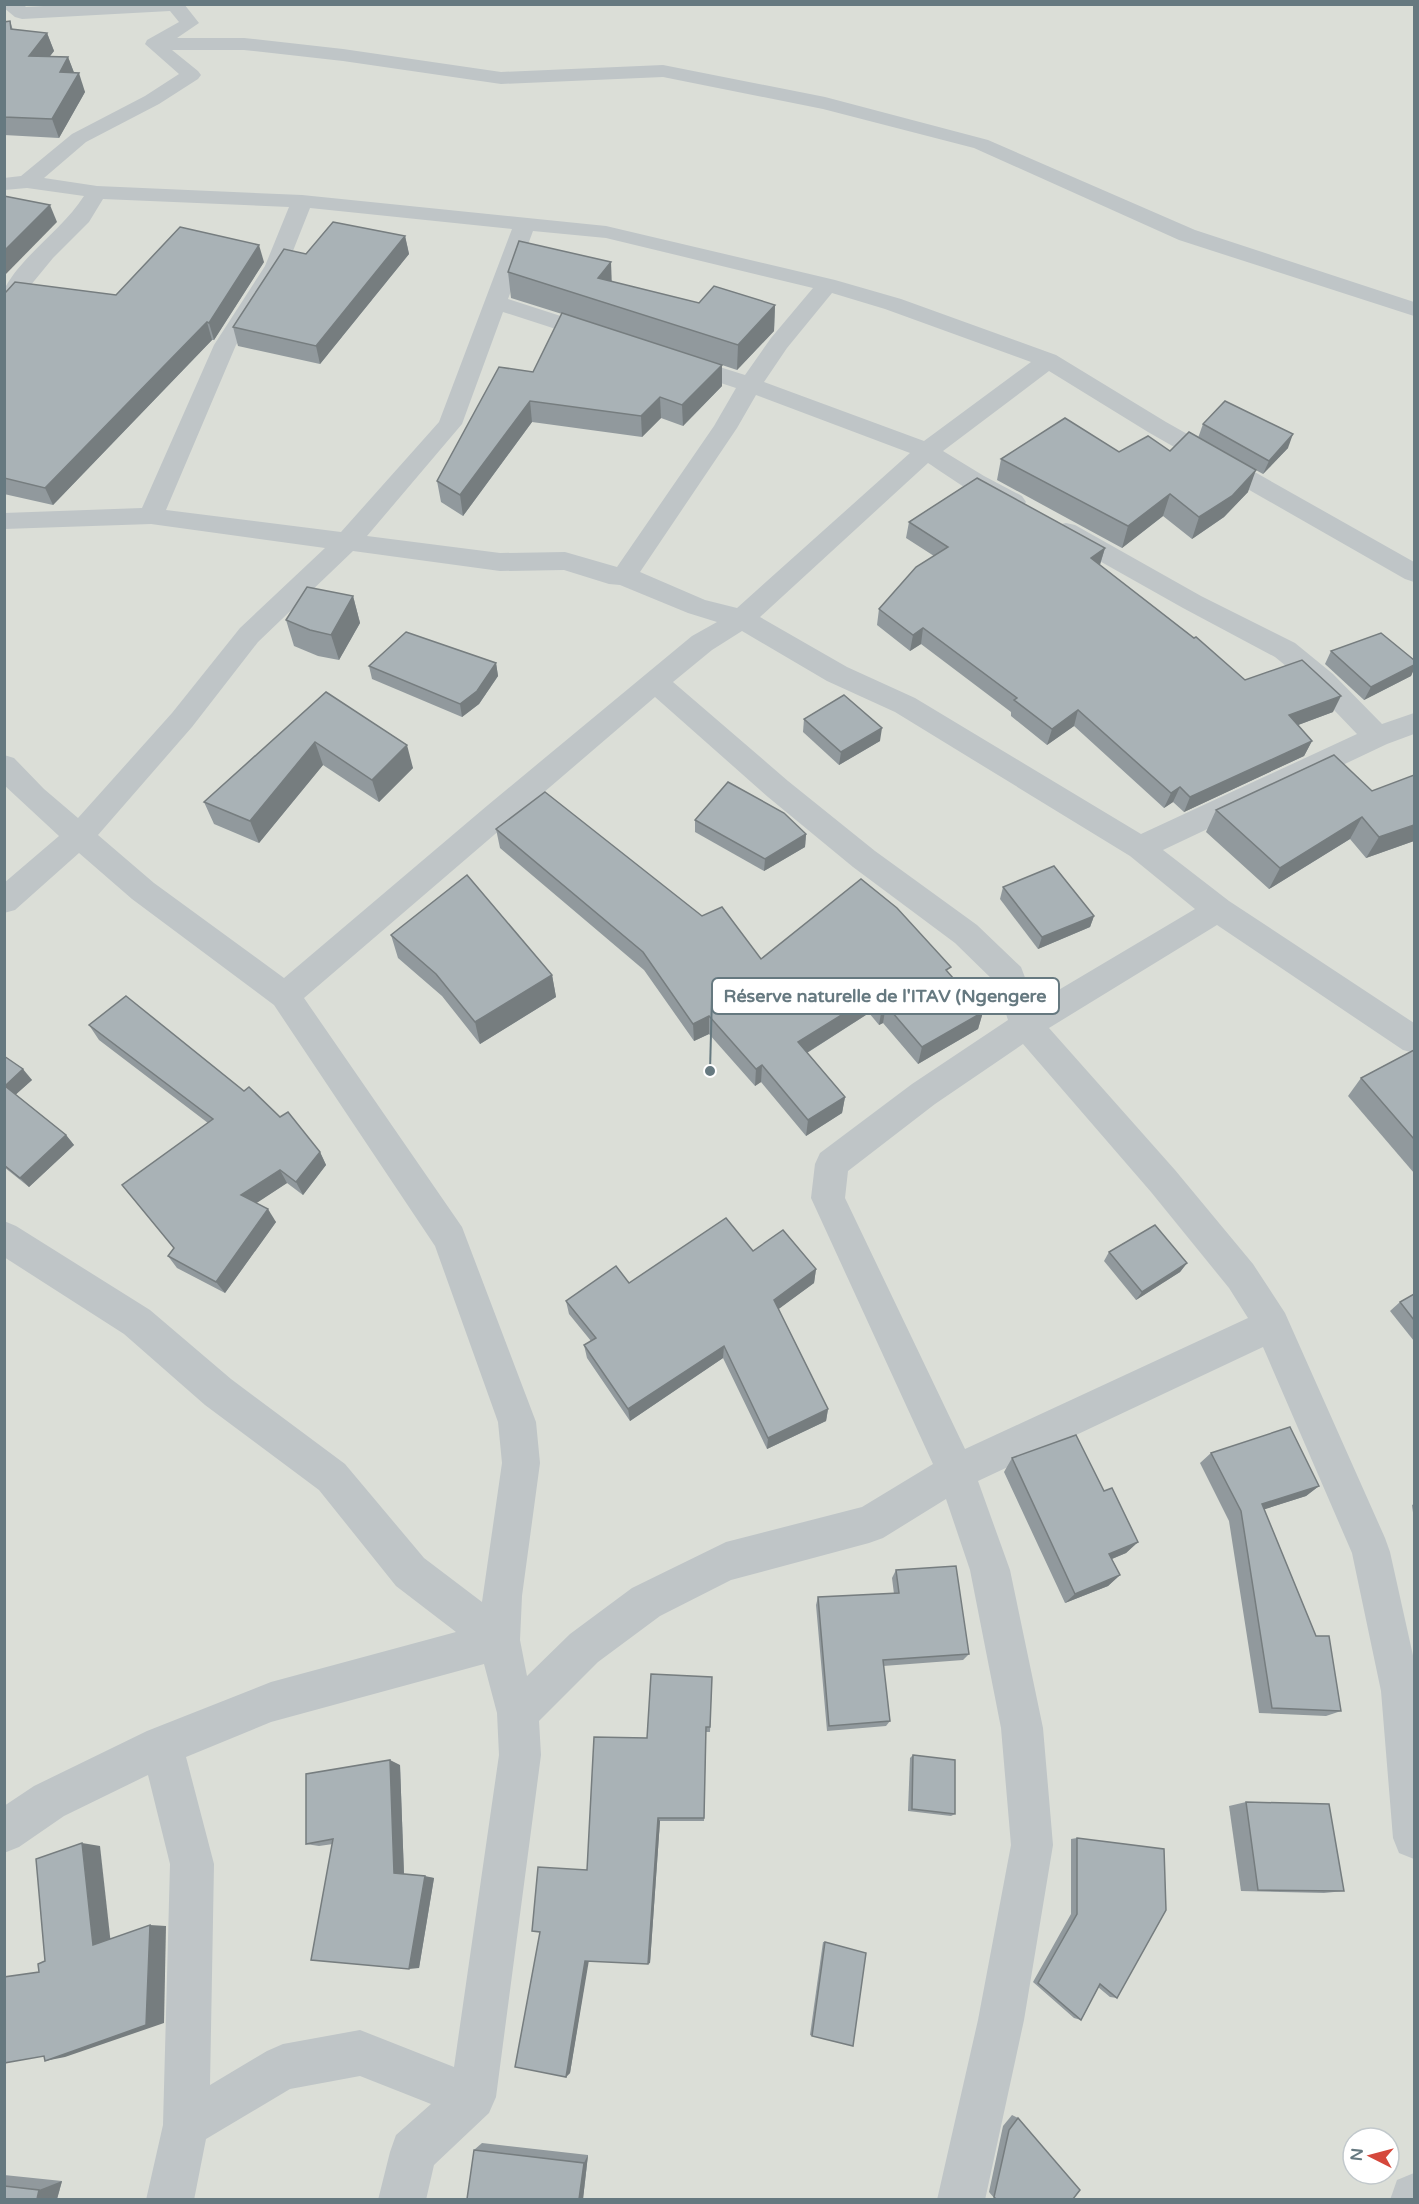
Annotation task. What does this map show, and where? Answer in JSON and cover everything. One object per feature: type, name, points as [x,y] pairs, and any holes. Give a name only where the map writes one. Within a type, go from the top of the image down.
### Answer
[{"type":"street","points":[[19,9],[175,5],[190,22],[154,44]]},
{"type":"street","points":[[27,182],[79,138],[152,100],[191,75],[154,44]]},
{"type":"street","points":[[154,44],[244,44],[343,55],[501,78],[663,71],[825,102],[981,144],[1187,235],[1414,309]]},
{"type":"street","points":[[4,184],[27,182],[97,192],[302,201],[606,232],[827,285],[893,304],[1048,360],[1157,427],[1414,573]]},
{"type":"street","points":[[4,303],[45,253],[81,217],[97,192]]},
{"type":"street","points":[[151,516],[225,345],[276,267],[302,201]]},
{"type":"street","points":[[4,900],[79,836],[182,720],[249,635],[350,540],[450,424],[525,224]]},
{"type":"street","points":[[624,576],[725,428],[750,385],[779,343],[827,285]]},
{"type":"street","points":[[495,303],[617,342]]},
{"type":"street","points":[[661,356],[750,385],[927,451],[975,482],[1192,602],[1285,650],[1323,681],[1377,737]]},
{"type":"street","points":[[285,996],[498,813],[702,643],[742,619],[927,451],[1048,360]]},
{"type":"street","points":[[4,521],[151,516],[350,540],[500,562],[564,561],[609,575],[624,576],[697,607],[742,619],[837,674],[905,705],[1140,848],[1218,910],[1406,1025]]},
{"type":"street","points":[[656,682],[778,789],[864,859],[966,934],[1010,976],[1026,1025],[1163,1181],[1241,1276],[1272,1325],[1371,1552],[1401,1691],[1414,1838]]},
{"type":"street","points":[[1140,848],[1377,737],[1414,723]]},
{"type":"street","points":[[4,766],[34,797],[143,891],[285,996],[450,1238],[517,1422],[521,1463],[502,1596],[500,1640],[506,1675],[518,1713],[520,1755],[473,2097],[413,2152],[402,2199]]},
{"type":"street","points":[[961,2199],[1001,2020],[1032,1845],[1020,1717],[990,1570],[956,1472],[828,1198],[832,1164],[872,1131],[1026,1025],[1218,910]]},
{"type":"street","points":[[4,1238],[137,1322],[218,1392],[332,1477],[410,1572],[500,1640]]},
{"type":"street","points":[[518,1713],[584,1648],[646,1602],[726,1562],[869,1524],[956,1472],[1272,1325]]},
{"type":"street","points":[[4,1832],[50,1801],[162,1746],[271,1702],[500,1640]]},
{"type":"street","points":[[162,1746],[192,1864],[186,2125],[170,2199]]},
{"type":"street","points":[[186,2125],[283,2067],[360,2054],[473,2097]]},
{"type":"shaded area","points":[[5,5],[1414,5],[1414,2199],[5,2200]]},
{"type":"building","points":[[10,21],[11,29],[47,33],[29,56],[68,57],[60,72],[79,73],[52,119],[4,117],[4,22]]},
{"type":"building","points":[[4,196],[50,205],[4,251]]},
{"type":"building","points":[[333,222],[405,236],[316,346],[233,327],[284,249],[306,254]]},
{"type":"building","points":[[180,227],[259,245],[209,323],[207,322],[45,488],[4,478],[4,292],[15,282],[116,295]]},
{"type":"building","points":[[519,241],[611,262],[598,278],[699,303],[714,286],[775,305],[738,345],[508,272]]},
{"type":"building","points":[[562,313],[722,365],[682,405],[660,397],[641,416],[530,401],[460,495],[437,481],[499,367],[533,372]]},
{"type":"building","points":[[1225,401],[1293,434],[1269,461],[1203,424]]},
{"type":"building","points":[[1065,418],[1119,452],[1148,436],[1170,451],[1189,432],[1256,470],[1232,496],[1199,517],[1170,494],[1128,526],[1001,459]]},
{"type":"building","points":[[977,478],[1105,548],[1091,558],[1194,638],[1196,637],[1245,680],[1302,660],[1341,696],[1289,715],[1312,741],[1190,797],[1180,787],[1171,793],[1078,710],[1052,729],[1014,700],[1017,698],[923,628],[913,635],[879,609],[916,567],[948,547],[909,522]]},
{"type":"building","points":[[307,587],[353,596],[331,635],[310,630],[286,620]]},
{"type":"building","points":[[406,632],[496,663],[477,691],[460,704],[369,666]]},
{"type":"building","points":[[1381,633],[1414,660],[1414,665],[1371,687],[1331,651]]},
{"type":"building","points":[[326,692],[407,745],[372,780],[315,742],[250,821],[204,802]]},
{"type":"building","points":[[844,695],[882,728],[841,752],[804,719]]},
{"type":"building","points":[[1334,755],[1372,791],[1414,775],[1414,825],[1379,837],[1362,817],[1280,868],[1216,810]]},
{"type":"building","points":[[728,782],[784,813],[806,834],[765,859],[695,820]]},
{"type":"building","points":[[545,792],[702,916],[722,907],[761,959],[861,879],[897,908],[951,967],[946,970],[983,1012],[922,1047],[886,1005],[882,1007],[872,996],[798,1042],[845,1097],[808,1120],[762,1065],[756,1069],[709,1016],[693,1024],[643,952],[496,829]]},
{"type":"building","points":[[1054,866],[1094,916],[1042,937],[1003,887]]},
{"type":"building","points":[[467,875],[552,975],[475,1022],[436,974],[391,935]]},
{"type":"building","points":[[126,996],[244,1091],[249,1087],[280,1117],[288,1112],[320,1152],[296,1182],[280,1170],[241,1195],[268,1209],[216,1282],[168,1256],[174,1248],[122,1185],[213,1119],[89,1025]]},
{"type":"building","points":[[1414,1050],[1414,1139],[1361,1078]]},
{"type":"building","points":[[4,1056],[23,1069],[5,1086],[66,1135],[20,1178],[4,1165]]},
{"type":"building","points":[[726,1218],[753,1251],[783,1230],[816,1269],[774,1300],[828,1409],[768,1438],[724,1346],[628,1409],[584,1345],[596,1338],[566,1301],[616,1266],[629,1283]]},
{"type":"building","points":[[1155,1225],[1187,1263],[1142,1292],[1109,1252]]},
{"type":"building","points":[[1414,1294],[1414,1320],[1400,1302]]},
{"type":"building","points":[[1290,1427],[1319,1486],[1262,1504],[1316,1636],[1329,1636],[1341,1711],[1272,1708],[1241,1511],[1211,1453]]},
{"type":"building","points":[[1076,1435],[1104,1491],[1112,1488],[1138,1542],[1109,1554],[1120,1575],[1075,1594],[1012,1458]]},
{"type":"building","points":[[956,1566],[969,1654],[883,1660],[890,1721],[829,1726],[818,1597],[899,1593],[896,1570]]},
{"type":"building","points":[[651,1674],[712,1677],[710,1727],[706,1727],[704,1818],[658,1818],[648,1964],[585,1961],[566,2077],[515,2067],[540,1932],[532,1931],[538,1867],[587,1870],[594,1737],[647,1738]]},
{"type":"building","points":[[913,1755],[955,1760],[955,1814],[912,1809]]},
{"type":"building","points":[[390,1760],[394,1873],[425,1876],[409,1969],[311,1960],[333,1839],[306,1844],[306,1774]]},
{"type":"building","points":[[1246,1802],[1329,1804],[1344,1891],[1258,1890]]},
{"type":"building","points":[[1077,1838],[1164,1849],[1166,1910],[1117,1998],[1100,1984],[1081,2020],[1038,1983],[1077,1914]]},
{"type":"building","points":[[82,1843],[93,1945],[150,1925],[146,2025],[45,2061],[44,2056],[4,2063],[4,1977],[39,1972],[38,1964],[45,1961],[36,1859]]},
{"type":"building","points":[[825,1942],[866,1953],[853,2046],[812,2036]]},
{"type":"building","points":[[1018,2118],[1080,2190],[1073,2199],[996,2199],[994,2197],[1009,2130]]},
{"type":"building","points":[[474,2150],[584,2163],[579,2199],[467,2199]]},
{"type":"building","points":[[4,2186],[39,2190],[37,2199],[4,2199]]},
{"type":"place","name":"Réserve naturelle de l'ITAV (Ngengere","points":[[710,1071]]}]
